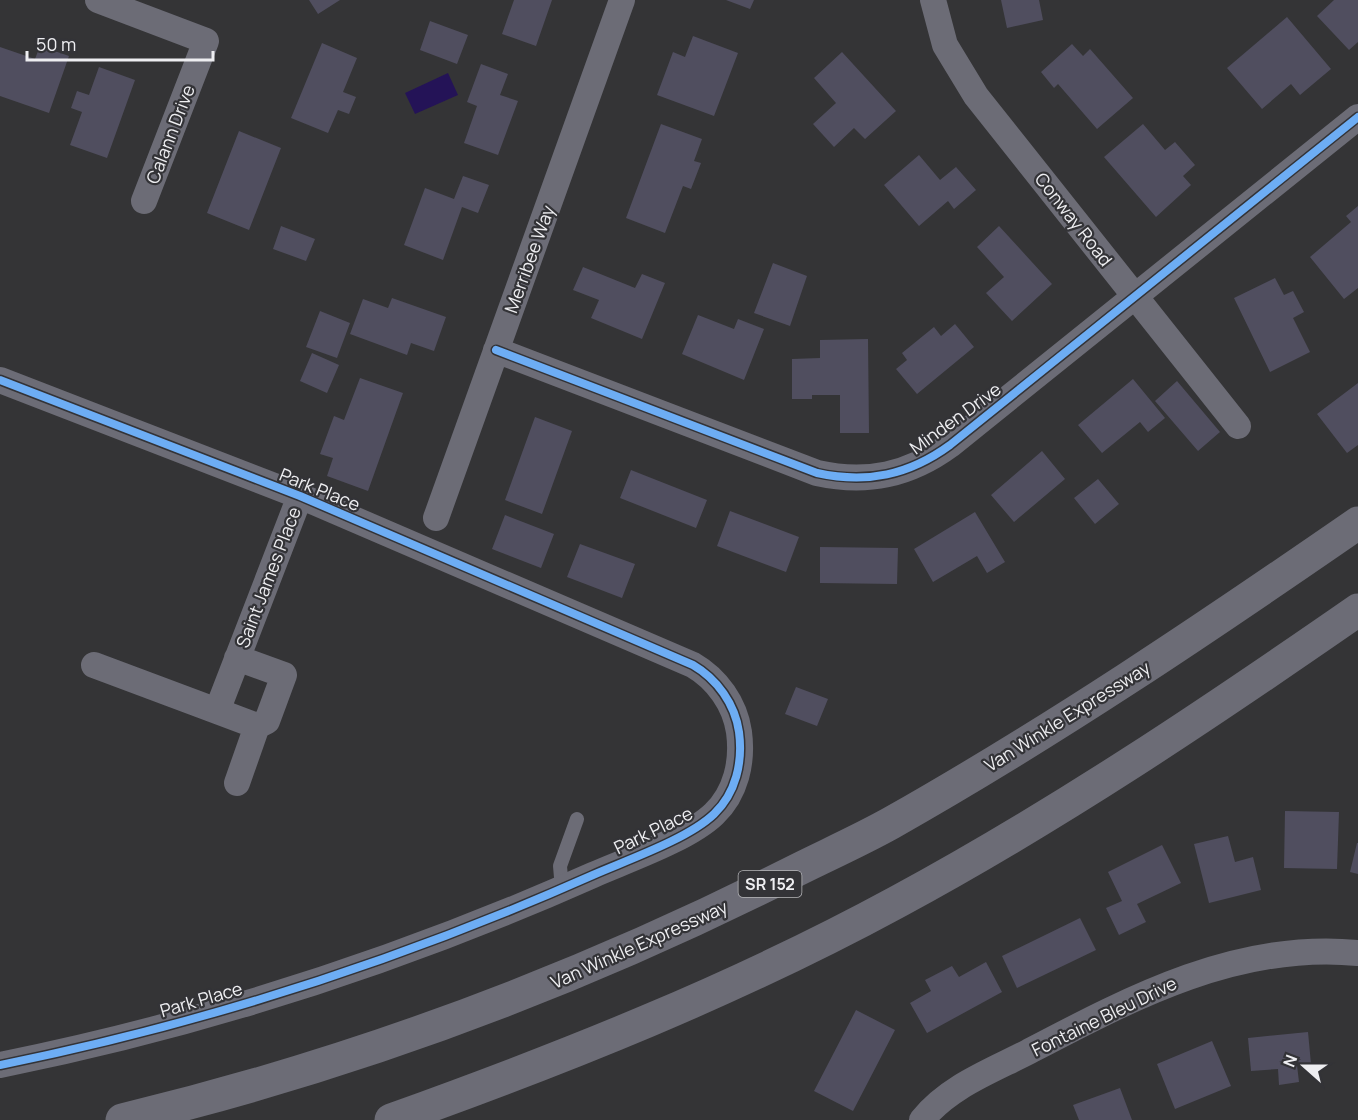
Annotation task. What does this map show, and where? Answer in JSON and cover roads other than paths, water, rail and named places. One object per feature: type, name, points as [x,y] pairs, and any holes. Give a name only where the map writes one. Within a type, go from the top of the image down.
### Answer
[{"type":"main road","name":"Van Winkle Expressway","points":[[122,1120],[191,1103],[366,1051],[542,987],[713,912],[888,824],[1063,722],[1358,523]]},
{"type":"main road","points":[[391,1120],[513,1077],[651,1022],[786,959],[896,903],[1088,792],[1162,745],[1358,610]]},
{"type":"street","name":"Calann Drive","points":[[98,0],[206,41],[144,201]]},
{"type":"street","name":"Merribee Way","points":[[436,518],[621,0]]},
{"type":"street","name":"Conway Road","points":[[933,0],[945,45],[976,96],[1238,426]]},
{"type":"street","name":"Minden Drive","points":[[496,350],[817,473],[857,479],[877,477],[916,466],[934,457],[1358,117]]},
{"type":"street","name":"Park Place","points":[[0,380],[300,496],[663,651],[704,672],[723,693],[735,715],[739,731],[739,766],[730,794],[715,813],[693,829],[562,889],[443,937],[322,980],[178,1021],[0,1065]]},
{"type":"street","name":"Saint James Place","points":[[217,711],[300,496]]},
{"type":"street","name":"Saint James Place","points":[[237,658],[284,675],[267,721],[257,726],[237,783]]},
{"type":"street","points":[[94,665],[257,726]]},
{"type":"street","name":"Fontaine Bleu Drive","points":[[922,1120],[933,1106],[962,1086],[1119,1004],[1193,974],[1277,954],[1358,953]]},
{"type":"lane","points":[[562,889],[560,866],[577,819]]}]
